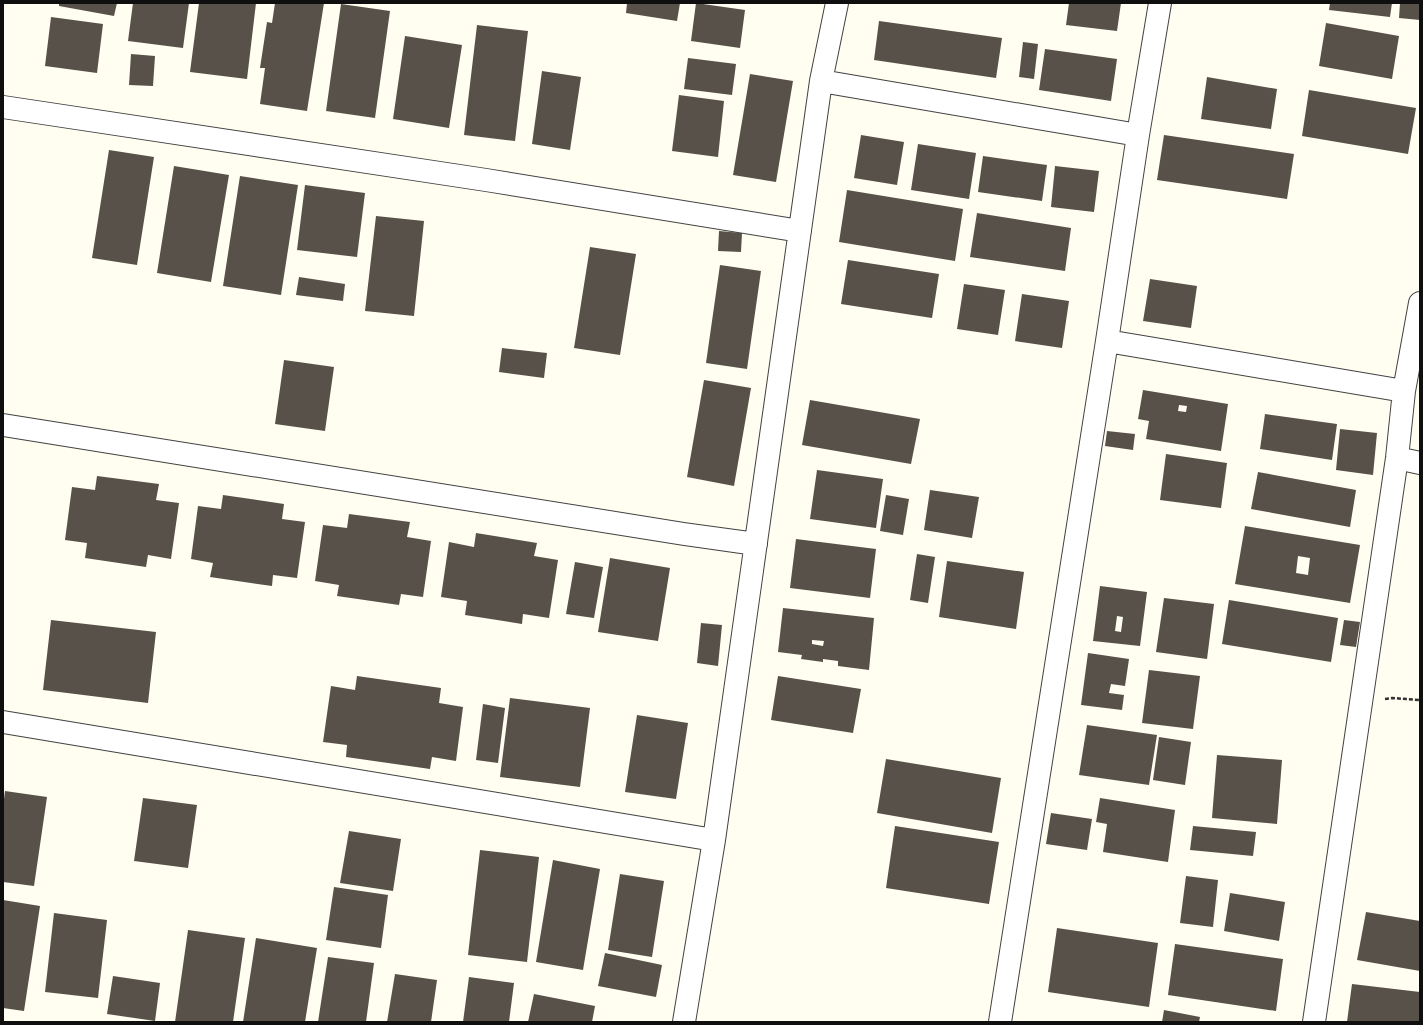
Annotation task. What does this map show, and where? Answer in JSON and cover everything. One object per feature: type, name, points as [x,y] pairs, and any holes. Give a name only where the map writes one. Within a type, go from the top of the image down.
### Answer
[{"type":"street","points":[[684,1022],[714,840],[820,81],[836,3]]},
{"type":"street","points":[[1000,1022],[1138,134],[1160,3]]},
{"type":"street","points":[[820,81],[1138,134]]},
{"type":"street","points":[[3,108],[447,174],[800,231]]},
{"type":"street","points":[[1314,1022],[1397,458],[1404,391],[1420,303]]},
{"type":"street","points":[[1107,341],[1404,391]]},
{"type":"street","points":[[3,425],[677,533],[756,544]]},
{"type":"street","points":[[1397,458],[1420,463]]},
{"type":"street","points":[[3,722],[714,840]]},
{"type":"path","points":[[1361,703],[1392,698],[1420,700]]},
{"type":"building","points":[[59,3],[117,3],[114,16],[59,6]]},
{"type":"building","points":[[133,3],[189,3],[183,48],[128,41]]},
{"type":"building","points":[[199,3],[256,3],[247,79],[190,72]]},
{"type":"building","points":[[275,3],[324,3],[307,111],[260,104],[265,68],[260,68],[267,22],[272,23]]},
{"type":"building","points":[[627,3],[680,3],[677,21],[626,13]]},
{"type":"building","points":[[696,3],[745,10],[740,48],[691,41]]},
{"type":"building","points":[[1069,3],[1121,3],[1117,31],[1066,25]]},
{"type":"building","points":[[1330,3],[1392,3],[1390,17],[1329,10]]},
{"type":"building","points":[[1400,3],[1420,3],[1420,20],[1399,18]]},
{"type":"building","points":[[341,4],[390,11],[375,118],[326,111]]},
{"type":"building","points":[[51,17],[103,24],[97,73],[45,66]]},
{"type":"building","points":[[879,21],[1002,38],[996,78],[874,60]]},
{"type":"building","points":[[1326,23],[1399,36],[1392,79],[1319,66]]},
{"type":"building","points":[[477,25],[528,31],[515,141],[464,135]]},
{"type":"building","points":[[405,36],[462,45],[449,128],[393,119]]},
{"type":"building","points":[[1023,42],[1038,44],[1034,79],[1019,77]]},
{"type":"building","points":[[1045,49],[1117,59],[1111,101],[1039,90]]},
{"type":"building","points":[[131,54],[155,56],[153,86],[129,85]]},
{"type":"building","points":[[688,58],[736,64],[732,95],[684,89]]},
{"type":"building","points":[[542,71],[581,77],[570,150],[532,144]]},
{"type":"building","points":[[750,74],[793,81],[776,182],[733,175]]},
{"type":"building","points":[[1207,77],[1277,89],[1271,129],[1201,119]]},
{"type":"building","points":[[1309,90],[1416,108],[1408,154],[1302,136]]},
{"type":"building","points":[[679,95],[724,101],[718,157],[672,151]]},
{"type":"building","points":[[861,135],[904,142],[897,185],[854,178]]},
{"type":"building","points":[[1164,135],[1294,154],[1287,199],[1157,180]]},
{"type":"building","points":[[918,144],[976,153],[969,199],[911,190]]},
{"type":"building","points":[[109,150],[154,157],[137,265],[92,258]]},
{"type":"building","points":[[983,156],[1047,165],[1042,201],[978,192]]},
{"type":"building","points":[[174,166],[229,175],[211,282],[157,273]]},
{"type":"building","points":[[1055,166],[1099,171],[1094,212],[1051,207]]},
{"type":"building","points":[[240,176],[298,185],[281,295],[223,286]]},
{"type":"building","points":[[305,185],[365,193],[357,257],[297,250]]},
{"type":"building","points":[[847,190],[963,209],[955,261],[839,242]]},
{"type":"building","points":[[977,213],[1071,228],[1065,271],[970,257]]},
{"type":"building","points":[[376,216],[424,221],[414,316],[365,311]]},
{"type":"building","points":[[719,231],[742,233],[741,252],[718,251]]},
{"type":"building","points":[[590,247],[636,254],[620,355],[574,348]]},
{"type":"building","points":[[848,260],[939,274],[932,318],[841,304]]},
{"type":"building","points":[[720,265],[761,271],[747,369],[706,363]]},
{"type":"building","points":[[299,277],[345,284],[343,301],[296,295]]},
{"type":"building","points":[[1150,279],[1197,286],[1191,328],[1143,321]]},
{"type":"building","points":[[964,284],[1005,290],[998,335],[957,329]]},
{"type":"building","points":[[1022,294],[1069,301],[1062,348],[1015,341]]},
{"type":"building","points":[[502,348],[547,353],[544,378],[499,372]]},
{"type":"building","points":[[284,360],[334,367],[325,431],[275,424]]},
{"type":"building","points":[[704,380],[751,388],[734,486],[687,477]]},
{"type":"building","points":[[1143,390],[1228,404],[1221,451],[1146,439],[1149,421],[1138,419]],"holes":[[[1179,405],[1187,406],[1186,412],[1178,411]]]},
{"type":"building","points":[[810,400],[920,419],[911,464],[802,445]]},
{"type":"building","points":[[1265,414],[1337,424],[1332,460],[1260,449]]},
{"type":"building","points":[[1340,429],[1377,433],[1373,475],[1336,470]]},
{"type":"building","points":[[1107,431],[1135,434],[1133,450],[1105,446]]},
{"type":"building","points":[[1166,454],[1227,463],[1221,508],[1160,500]]},
{"type":"building","points":[[817,470],[883,479],[876,528],[810,519]]},
{"type":"building","points":[[1258,472],[1356,490],[1350,527],[1251,509]]},
{"type":"building","points":[[97,476],[159,484],[156,500],[179,503],[171,559],[148,555],[146,567],[85,558],[87,543],[65,540],[72,487],[95,490]]},
{"type":"building","points":[[930,490],[979,497],[972,538],[924,530]]},
{"type":"building","points":[[223,495],[284,504],[282,519],[305,522],[297,578],[273,575],[272,586],[210,577],[213,563],[191,559],[198,506],[221,509]]},
{"type":"building","points":[[886,495],[909,499],[903,535],[880,531]]},
{"type":"building","points":[[349,514],[410,522],[407,537],[431,541],[423,597],[401,594],[399,605],[337,596],[339,585],[315,581],[323,525],[347,528]]},
{"type":"building","points":[[1245,526],[1360,545],[1350,603],[1235,584]],"holes":[[[1298,556],[1310,558],[1308,575],[1296,573]]]},
{"type":"building","points":[[476,533],[537,543],[534,556],[558,560],[549,618],[523,614],[522,624],[465,615],[467,601],[441,597],[449,542],[474,547]]},
{"type":"building","points":[[796,539],[876,549],[870,598],[790,588]]},
{"type":"building","points":[[917,554],[935,557],[928,603],[910,600]]},
{"type":"building","points":[[610,558],[670,568],[658,641],[598,632]]},
{"type":"building","points":[[947,561],[1024,572],[1016,629],[939,617]]},
{"type":"building","points":[[575,562],[603,567],[594,618],[566,614]]},
{"type":"building","points":[[1100,586],[1147,592],[1140,646],[1093,641]],"holes":[[[1117,616],[1123,617],[1121,632],[1115,631]]]},
{"type":"building","points":[[1164,598],[1214,604],[1207,659],[1156,652]]},
{"type":"building","points":[[1229,600],[1338,618],[1331,662],[1222,644]]},
{"type":"building","points":[[783,608],[874,618],[869,670],[838,666],[838,661],[823,659],[823,662],[801,659],[802,655],[778,652]],"holes":[[[812,640],[824,641],[823,646],[812,644]]]},
{"type":"building","points":[[51,620],[156,632],[148,703],[43,690]]},
{"type":"building","points":[[1344,620],[1360,622],[1356,647],[1340,645]]},
{"type":"building","points":[[701,623],[722,625],[718,666],[697,663]]},
{"type":"building","points":[[1088,653],[1129,659],[1125,686],[1111,684],[1109,693],[1124,695],[1122,710],[1081,705]]},
{"type":"building","points":[[1149,670],[1200,676],[1193,729],[1142,723]]},
{"type":"building","points":[[357,676],[441,688],[439,703],[463,707],[456,761],[432,757],[430,769],[346,757],[347,745],[323,742],[331,686],[355,690]]},
{"type":"building","points":[[778,676],[861,689],[853,733],[771,720]]},
{"type":"building","points":[[510,698],[590,708],[580,787],[500,777]]},
{"type":"building","points":[[483,704],[505,708],[498,763],[476,760]]},
{"type":"building","points":[[637,715],[688,723],[676,799],[625,792]]},
{"type":"building","points":[[1087,725],[1157,735],[1149,785],[1079,775]]},
{"type":"building","points":[[1159,737],[1191,742],[1185,785],[1153,780]]},
{"type":"building","points":[[1217,755],[1282,760],[1277,824],[1212,818]]},
{"type":"building","points":[[886,759],[1001,778],[992,833],[877,813]]},
{"type":"building","points":[[5,791],[47,797],[34,886],[3,882],[3,807]]},
{"type":"building","points":[[143,798],[197,805],[188,868],[134,861]]},
{"type":"building","points":[[1100,798],[1175,810],[1168,862],[1103,852],[1107,824],[1096,822]]},
{"type":"building","points":[[1051,813],[1092,819],[1087,850],[1046,844]]},
{"type":"building","points":[[895,826],[999,842],[989,904],[886,888]]},
{"type":"building","points":[[1193,826],[1256,832],[1253,856],[1190,850]]},
{"type":"building","points":[[349,831],[401,839],[393,891],[340,883]]},
{"type":"building","points":[[480,850],[539,857],[527,962],[468,955]]},
{"type":"building","points":[[553,860],[600,869],[583,970],[536,962]]},
{"type":"building","points":[[620,874],[664,881],[652,957],[608,950]]},
{"type":"building","points":[[1186,876],[1218,880],[1213,927],[1180,923]]},
{"type":"building","points":[[334,887],[388,895],[381,948],[326,940]]},
{"type":"building","points":[[1230,893],[1285,902],[1279,941],[1224,931]]},
{"type":"building","points":[[3,900],[40,906],[24,1011],[3,1008]]},
{"type":"building","points":[[1366,912],[1420,921],[1420,971],[1357,960]]},
{"type":"building","points":[[54,913],[107,920],[98,998],[45,992]]},
{"type":"building","points":[[1057,928],[1158,943],[1149,1007],[1048,992]]},
{"type":"building","points":[[188,930],[245,938],[233,1022],[175,1022]]},
{"type":"building","points":[[256,938],[317,948],[305,1022],[243,1022]]},
{"type":"building","points":[[1175,944],[1283,959],[1276,1011],[1168,995]]},
{"type":"building","points":[[605,953],[662,965],[656,997],[598,986]]},
{"type":"building","points":[[328,957],[374,963],[366,1022],[318,1022]]},
{"type":"building","points":[[395,974],[437,980],[431,1022],[387,1022]]},
{"type":"building","points":[[113,976],[160,983],[155,1021],[107,1014]]},
{"type":"building","points":[[469,977],[514,983],[509,1022],[463,1022]]},
{"type":"building","points":[[1352,984],[1420,992],[1420,1022],[1347,1022]]},
{"type":"building","points":[[534,994],[595,1006],[592,1022],[528,1022]]},
{"type":"building","points":[[1164,1010],[1200,1017],[1199,1022],[1162,1022]]}]
